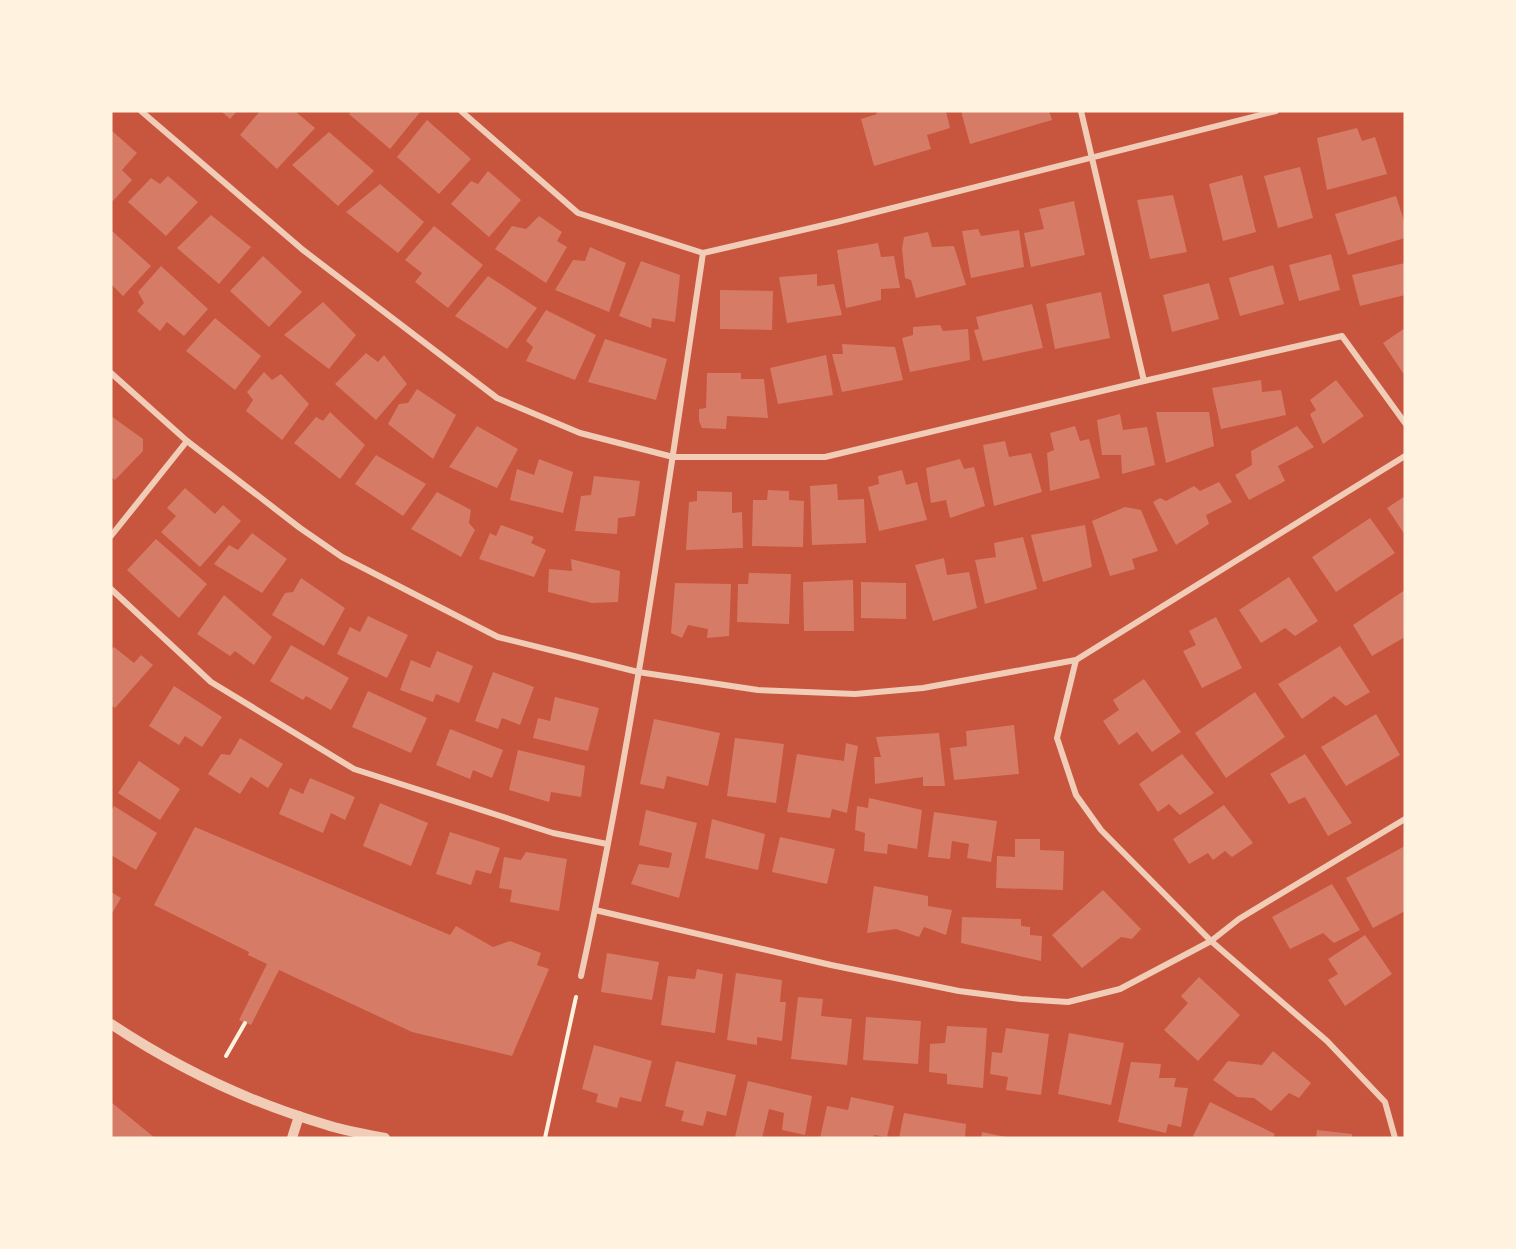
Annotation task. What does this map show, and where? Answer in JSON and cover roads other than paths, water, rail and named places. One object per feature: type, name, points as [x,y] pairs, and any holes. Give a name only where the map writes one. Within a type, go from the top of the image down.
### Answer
[{"type":"street","points":[[141,111],[303,250],[497,398],[580,433],[673,457],[825,457],[1342,336],[1405,423]]},
{"type":"street","points":[[461,111],[578,213],[703,253],[837,222],[1276,111]]},
{"type":"street","points":[[1081,111],[1144,381]]},
{"type":"street","points":[[581,976],[638,672],[703,253]]},
{"type":"street","points":[[111,373],[187,441],[300,528],[342,557],[477,627],[498,637],[638,672],[758,690],[855,694],[923,688],[1076,660],[1405,456]]},
{"type":"street","points":[[111,536],[187,441]]},
{"type":"street","points":[[111,589],[211,682],[354,769],[553,833],[607,844]]},
{"type":"street","points":[[1076,660],[1057,738],[1076,795],[1101,830],[1211,941],[1327,1041],[1385,1102],[1395,1138]]},
{"type":"street","points":[[595,910],[831,965],[959,991],[1068,1002],[1120,989],[1211,941],[1239,919],[1405,819]]},
{"type":"street","points":[[111,1024],[186,1068],[299,1116],[328,1126],[385,1138]]},
{"type":"street","points":[[292,1138],[299,1116]]}]
